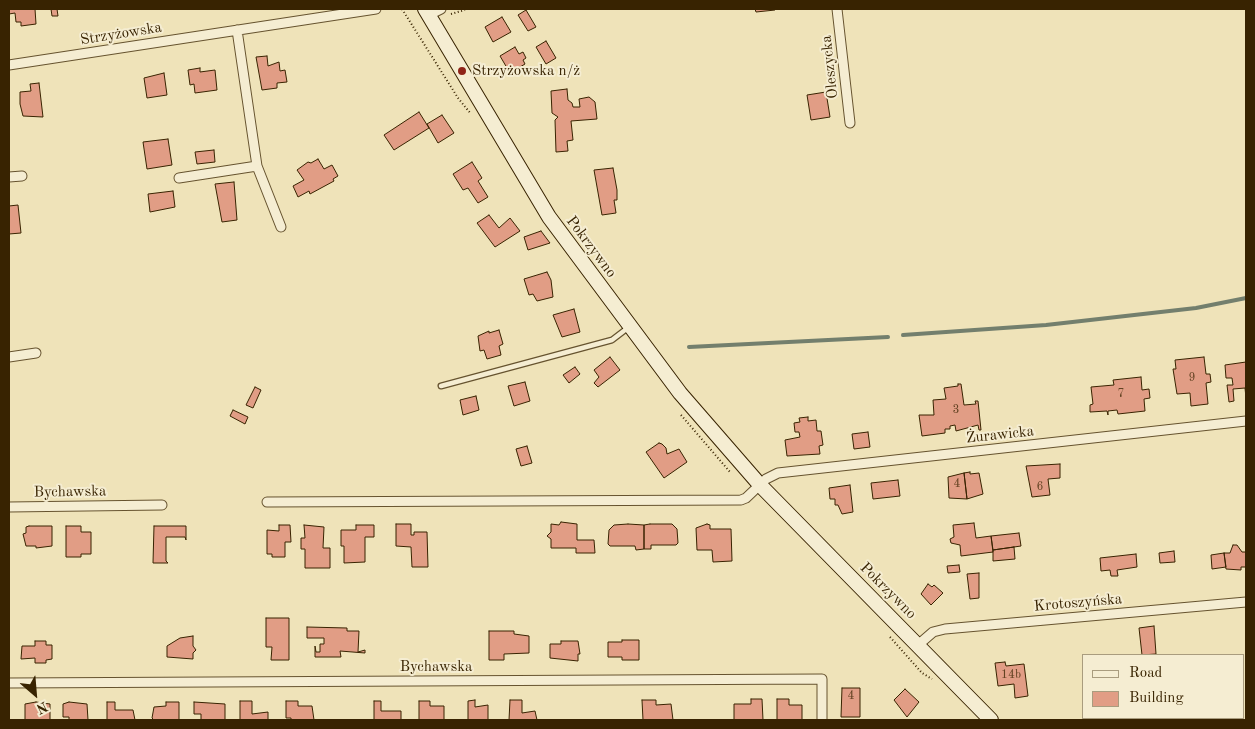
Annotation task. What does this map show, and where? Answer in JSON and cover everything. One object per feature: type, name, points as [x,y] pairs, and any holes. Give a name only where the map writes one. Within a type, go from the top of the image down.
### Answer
[{"type":"street","name":"Strzyżowska","points":[[9,65],[376,9]]},
{"type":"street","name":"Oleszycka","points":[[837,9],[850,123]]},
{"type":"street","name":"Pokrzywno","points":[[432,11],[536,197],[698,416],[760,486],[992,720]]},
{"type":"street","points":[[238,30],[257,166],[281,227]]},
{"type":"street","points":[[179,178],[257,166]]},
{"type":"street","points":[[9,177],[22,176]]},
{"type":"street","points":[[9,357],[36,353]]},
{"type":"street","name":"Żurawicka","points":[[760,486],[778,473],[1246,421]]},
{"type":"street","points":[[267,502],[741,500],[760,486]]},
{"type":"street","name":"Bychawska","points":[[9,507],[162,505]]},
{"type":"street","name":"Krotoszyńska","points":[[918,645],[933,632],[944,629],[1246,602]]},
{"type":"street","name":"Bychawska","points":[[9,682],[822,680],[822,720]]},
{"type":"lane","points":[[441,386],[612,340],[630,326]]},
{"type":"path","points":[[450,14],[465,10]]},
{"type":"building","points":[[9,9],[35,9],[36,24],[21,26],[21,22],[16,22],[15,13],[9,14]]},
{"type":"building","points":[[51,9],[57,9],[58,16],[52,16]]},
{"type":"building","points":[[755,9],[775,9],[775,10],[756,12]]},
{"type":"building","points":[[526,10],[536,27],[528,31],[518,15]]},
{"type":"building","points":[[502,17],[511,32],[493,42],[485,27]]},
{"type":"building","points":[[546,41],[556,58],[546,64],[536,47]]},
{"type":"building","points":[[515,47],[519,54],[523,52],[526,58],[523,60],[525,64],[510,73],[500,56]]},
{"type":"building","points":[[267,56],[268,66],[279,62],[280,71],[285,70],[287,82],[277,83],[277,88],[262,90],[256,57]]},
{"type":"building","points":[[200,68],[200,72],[215,70],[217,90],[195,93],[194,84],[190,85],[188,70]]},
{"type":"building","points":[[164,73],[167,95],[147,98],[144,78]]},
{"type":"building","points":[[39,83],[43,117],[23,116],[20,92],[31,91],[30,84]]},
{"type":"building","points":[[567,89],[568,100],[572,103],[573,107],[580,107],[579,99],[589,97],[595,102],[597,119],[571,121],[573,140],[567,141],[568,151],[556,152],[555,120],[558,117],[552,113],[551,91]]},
{"type":"building","points":[[826,92],[830,117],[811,120],[807,95]]},
{"type":"building","points":[[419,112],[429,128],[394,150],[384,135]]},
{"type":"building","points":[[442,115],[454,133],[438,143],[427,124]]},
{"type":"building","points":[[168,139],[172,165],[147,169],[143,142]]},
{"type":"building","points":[[214,150],[215,162],[197,164],[195,152]]},
{"type":"building","points":[[318,159],[324,169],[332,165],[338,176],[333,179],[334,181],[310,194],[309,191],[298,197],[293,186],[304,180],[297,170],[308,162],[311,163]]},
{"type":"building","points":[[472,162],[482,178],[478,181],[488,197],[478,203],[468,188],[463,190],[453,174]]},
{"type":"building","points":[[613,168],[617,190],[617,200],[614,200],[616,213],[602,215],[594,170]]},
{"type":"building","points":[[234,182],[237,220],[222,222],[215,184]]},
{"type":"building","points":[[173,191],[175,207],[150,212],[148,194]]},
{"type":"building","points":[[18,205],[21,233],[9,234],[9,206]]},
{"type":"building","points":[[489,215],[499,228],[510,218],[520,231],[495,247],[477,223]]},
{"type":"building","points":[[541,231],[550,243],[528,250],[524,237]]},
{"type":"building","points":[[547,272],[551,280],[553,297],[537,301],[533,294],[529,295],[524,279]]},
{"type":"building","points":[[574,309],[580,332],[562,337],[553,315]]},
{"type":"building","points":[[499,330],[503,344],[499,346],[501,355],[487,359],[484,350],[480,351],[478,336],[489,331],[489,333]]},
{"type":"building","points":[[610,357],[620,370],[598,387],[594,383],[599,377],[594,370]]},
{"type":"building","points":[[1204,357],[1206,374],[1210,374],[1211,382],[1206,383],[1208,404],[1191,406],[1190,393],[1177,394],[1173,369],[1176,369],[1175,360]]},
{"type":"building","points":[[1246,362],[1246,398],[1245,388],[1233,389],[1234,401],[1229,402],[1227,385],[1233,385],[1232,378],[1226,378],[1225,365]]},
{"type":"building","points":[[575,367],[580,374],[569,383],[563,375]]},
{"type":"building","points":[[1141,377],[1142,390],[1149,389],[1150,398],[1144,399],[1145,411],[1118,414],[1117,410],[1108,411],[1108,415],[1107,411],[1090,412],[1090,405],[1093,404],[1091,387],[1114,385],[1113,380]]},
{"type":"building","points":[[525,382],[530,401],[514,406],[508,386]]},
{"type":"building","points":[[958,384],[961,384],[964,405],[976,404],[975,401],[978,401],[981,430],[979,430],[978,425],[956,431],[955,425],[950,426],[950,429],[945,429],[945,433],[922,436],[919,415],[934,415],[933,400],[946,399],[944,388],[958,386]]},
{"type":"building","points":[[255,387],[261,390],[253,408],[246,405]]},
{"type":"building","points":[[476,396],[479,410],[463,415],[460,400]]},
{"type":"building","points":[[233,410],[248,417],[245,424],[230,416]]},
{"type":"building","points":[[808,417],[808,421],[816,420],[817,431],[821,431],[823,445],[819,446],[820,454],[787,456],[785,440],[800,437],[799,432],[795,432],[794,423],[800,422],[799,418]]},
{"type":"building","points":[[868,432],[870,447],[854,449],[852,434]]},
{"type":"building","points":[[659,443],[666,448],[667,454],[679,449],[687,462],[664,478],[646,452]]},
{"type":"building","points":[[527,446],[532,463],[521,466],[516,449]]},
{"type":"building","points":[[1060,464],[1060,478],[1048,479],[1050,495],[1032,497],[1026,466]]},
{"type":"building","points":[[970,472],[970,474],[979,473],[983,494],[967,499],[964,473]]},
{"type":"building","points":[[964,473],[967,499],[949,498],[948,477]]},
{"type":"building","points":[[898,480],[900,496],[873,499],[871,483]]},
{"type":"building","points":[[850,485],[853,512],[842,514],[838,505],[835,505],[835,499],[830,499],[829,488]]},
{"type":"building","points":[[561,522],[577,524],[577,540],[594,540],[595,553],[576,553],[576,548],[551,548],[551,539],[547,536],[551,532],[551,524],[559,525]]},
{"type":"building","points":[[974,523],[976,538],[991,536],[993,552],[961,556],[960,545],[951,543],[950,539],[954,537],[953,525]]},
{"type":"building","points":[[396,524],[411,524],[411,535],[414,535],[414,532],[427,532],[428,567],[412,567],[411,547],[396,546]]},
{"type":"building","points":[[672,524],[677,529],[678,543],[676,545],[651,545],[651,549],[644,549],[644,525]]},
{"type":"building","points":[[707,524],[710,525],[710,529],[731,529],[732,561],[713,562],[712,550],[697,550],[696,528]]},
{"type":"building","points":[[279,525],[290,525],[291,542],[285,542],[285,557],[272,557],[272,554],[267,554],[267,530],[279,531]]},
{"type":"building","points":[[304,525],[324,527],[323,548],[330,548],[330,568],[305,568],[305,549],[301,549],[301,538],[305,538]]},
{"type":"building","points":[[356,525],[374,525],[374,537],[365,537],[365,562],[344,563],[344,546],[341,546],[341,530],[356,530]]},
{"type":"building","points":[[614,525],[644,525],[644,549],[636,550],[635,546],[610,546],[608,544],[609,530]]},
{"type":"building","points":[[52,526],[52,546],[36,548],[36,546],[26,546],[23,534],[26,533],[26,527]]},
{"type":"building","points":[[66,526],[81,526],[81,532],[91,532],[91,554],[81,554],[81,557],[66,557]]},
{"type":"building","points":[[154,526],[186,526],[186,540],[185,537],[166,537],[166,561],[168,563],[153,563]]},
{"type":"building","points":[[1019,533],[1021,546],[993,550],[991,536]]},
{"type":"building","points":[[1233,545],[1237,545],[1242,552],[1246,552],[1246,567],[1241,567],[1241,570],[1226,569],[1224,553],[1230,553]]},
{"type":"building","points":[[1014,547],[1015,559],[993,561],[993,550]]},
{"type":"building","points":[[1174,551],[1175,562],[1160,563],[1159,553]]},
{"type":"building","points":[[1224,553],[1226,567],[1212,569],[1211,555]]},
{"type":"building","points":[[1136,554],[1137,567],[1117,570],[1118,576],[1111,576],[1110,570],[1101,571],[1100,558]]},
{"type":"building","points":[[959,565],[960,572],[948,573],[947,566]]},
{"type":"building","points":[[979,573],[979,598],[970,599],[967,574]]},
{"type":"building","points":[[928,584],[932,587],[934,585],[943,593],[931,605],[921,594]]},
{"type":"building","points":[[266,618],[289,618],[289,660],[271,660],[272,647],[266,647]]},
{"type":"building","points":[[1154,626],[1156,654],[1142,654],[1139,628]]},
{"type":"building","points":[[307,627],[347,628],[347,631],[359,631],[358,652],[365,650],[365,653],[340,651],[341,657],[315,657],[315,646],[316,652],[320,652],[320,644],[324,644],[324,638],[307,638]]},
{"type":"building","points":[[489,631],[514,631],[514,634],[529,636],[529,653],[504,654],[504,660],[489,660]]},
{"type":"building","points":[[193,636],[193,646],[196,650],[193,653],[193,659],[167,657],[167,646],[180,638]]},
{"type":"building","points":[[622,640],[639,640],[639,660],[622,660],[622,657],[608,657],[608,642],[622,642]]},
{"type":"building","points":[[35,641],[46,641],[46,645],[52,645],[52,659],[46,660],[46,663],[35,663],[35,658],[21,659],[22,646],[35,646]]},
{"type":"building","points":[[561,641],[578,641],[580,654],[578,654],[578,661],[550,658],[550,644],[561,644]]},
{"type":"building","points":[[1005,662],[1006,666],[1024,664],[1028,696],[1015,698],[1014,684],[998,686],[995,663]]},
{"type":"building","points":[[842,688],[860,688],[860,717],[841,717]]},
{"type":"building","points":[[905,689],[919,702],[907,717],[894,700]]},
{"type":"building","points":[[751,699],[762,699],[763,720],[734,720],[734,704],[751,704]]},
{"type":"building","points":[[777,699],[789,699],[789,705],[802,705],[802,720],[777,720]]},
{"type":"building","points":[[475,700],[475,707],[488,705],[488,720],[468,720],[468,701]]},
{"type":"building","points":[[510,700],[522,700],[522,713],[535,711],[537,720],[509,720]]},
{"type":"building","points":[[642,700],[656,700],[656,705],[671,704],[673,720],[643,720]]},
{"type":"building","points":[[240,701],[252,701],[252,714],[268,712],[268,720],[240,720]]},
{"type":"building","points":[[286,701],[298,701],[298,706],[312,706],[314,720],[291,720],[291,718],[286,718]]},
{"type":"building","points":[[374,701],[381,701],[381,711],[401,711],[401,720],[374,720]]},
{"type":"building","points":[[419,701],[430,701],[430,706],[444,706],[444,720],[419,720]]},
{"type":"building","points":[[36,702],[50,704],[50,720],[25,720],[25,704]]},
{"type":"building","points":[[69,702],[87,704],[88,720],[69,720],[69,717],[63,717],[63,704]]},
{"type":"building","points":[[107,702],[115,702],[115,710],[133,710],[135,720],[107,720]]},
{"type":"building","points":[[166,702],[179,702],[179,720],[154,720],[152,718],[154,707],[166,706]]},
{"type":"building","points":[[194,702],[225,704],[225,720],[201,720],[201,714],[194,714]]},
{"type":"waterway","points":[[903,335],[1046,325],[1196,308],[1246,298]]},
{"type":"waterway","points":[[689,347],[888,337]]},
{"type":"place","name":"Strzyżowska n/ż","points":[[462,71]]}]
